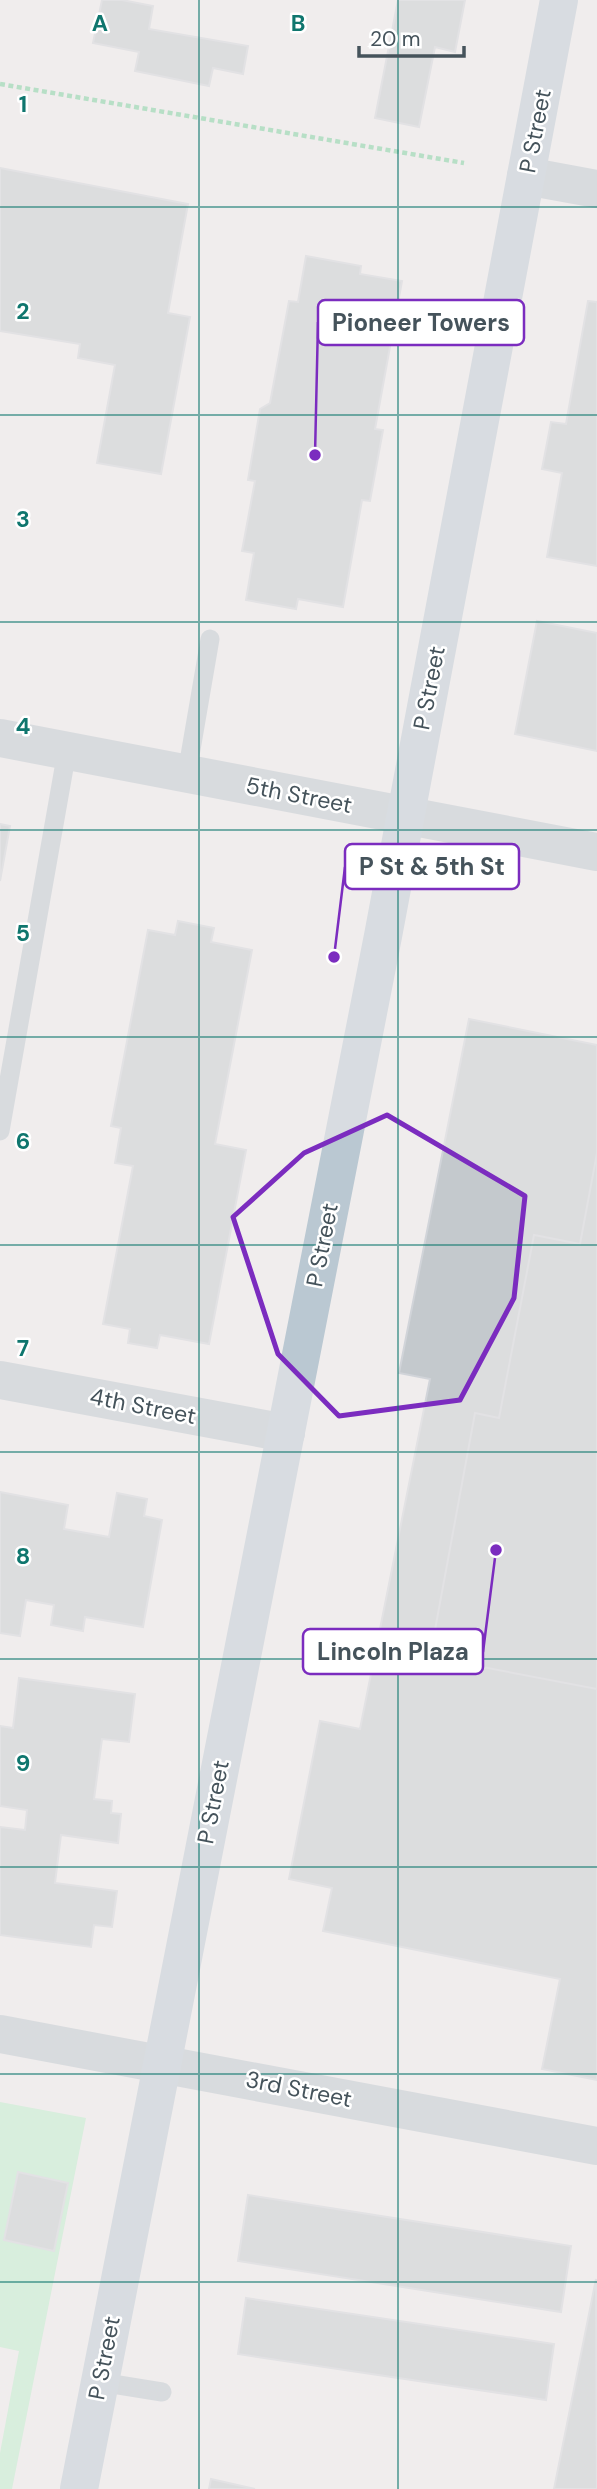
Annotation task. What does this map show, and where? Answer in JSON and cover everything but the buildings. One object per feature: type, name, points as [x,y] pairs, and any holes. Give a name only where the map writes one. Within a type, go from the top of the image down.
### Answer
[{"type":"main road","name":"P Street","points":[[79,2489],[286,1433],[559,0]]},
{"type":"street","points":[[526,176],[597,189]]},
{"type":"street","name":"5th Street","points":[[0,738],[597,852]]},
{"type":"street","name":"4th Street","points":[[0,1380],[286,1433]]},
{"type":"street","name":"3rd Street","points":[[0,2034],[597,2146]]},
{"type":"lane","points":[[187,773],[210,639]]},
{"type":"lane","points":[[0,1131],[67,751]]},
{"type":"lane","points":[[100,2382],[162,2392]]},
{"type":"path","points":[[0,84],[464,163]]},
{"type":"highlighted area","points":[[387,1115],[525,1196],[514,1298],[460,1400],[339,1416],[278,1354],[233,1217],[304,1153]]},
{"type":"green space","points":[[0,2102],[86,2118],[12,2489],[0,2489],[0,2453],[19,2351],[0,2347]]},
{"type":"place","name":"Pioneer Towers","points":[[315,455]]},
{"type":"place","name":"P St & 5th St","points":[[334,957]]},
{"type":"place","name":"Lincoln Plaza","points":[[496,1550]]}]
